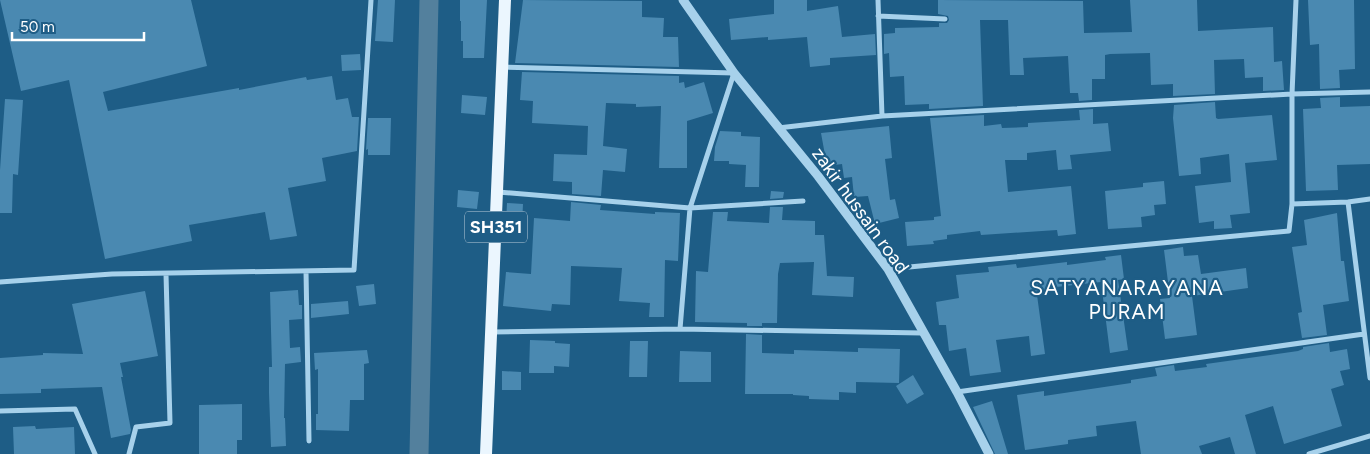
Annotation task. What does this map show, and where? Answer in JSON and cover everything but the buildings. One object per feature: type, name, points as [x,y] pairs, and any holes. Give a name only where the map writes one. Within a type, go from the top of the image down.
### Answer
[{"type":"main road","name":"SH351","points":[[486,454],[505,0]]},
{"type":"street","points":[[0,282],[112,274],[354,270],[370,0]]},
{"type":"street","name":"zakir hussain road","points":[[683,0],[734,73],[818,176],[888,269],[922,333],[957,392],[989,454]]},
{"type":"street","points":[[878,0],[882,116]]},
{"type":"street","points":[[888,269],[1289,231],[1292,204],[1292,94],[1296,0]]},
{"type":"street","points":[[878,16],[945,19]]},
{"type":"street","points":[[502,67],[734,73],[690,208],[680,329]]},
{"type":"street","points":[[778,128],[882,116],[1292,94],[1370,92]]},
{"type":"street","points":[[497,192],[690,208],[803,202]]},
{"type":"street","points":[[1292,204],[1348,202],[1370,199]]},
{"type":"street","points":[[1348,202],[1370,378]]},
{"type":"street","points":[[306,271],[309,441]]},
{"type":"street","points":[[129,454],[136,427],[170,423],[166,274]]},
{"type":"street","points":[[492,332],[680,329],[922,333]]},
{"type":"street","points":[[957,392],[1364,334]]},
{"type":"street","points":[[0,411],[76,409],[95,454]]},
{"type":"street","points":[[1309,454],[1370,436]]},
{"type":"waterway","points":[[419,454],[429,0]]},
{"type":"district","name":"SATYANARAYANA PURAM","points":[[1127,300]]}]
